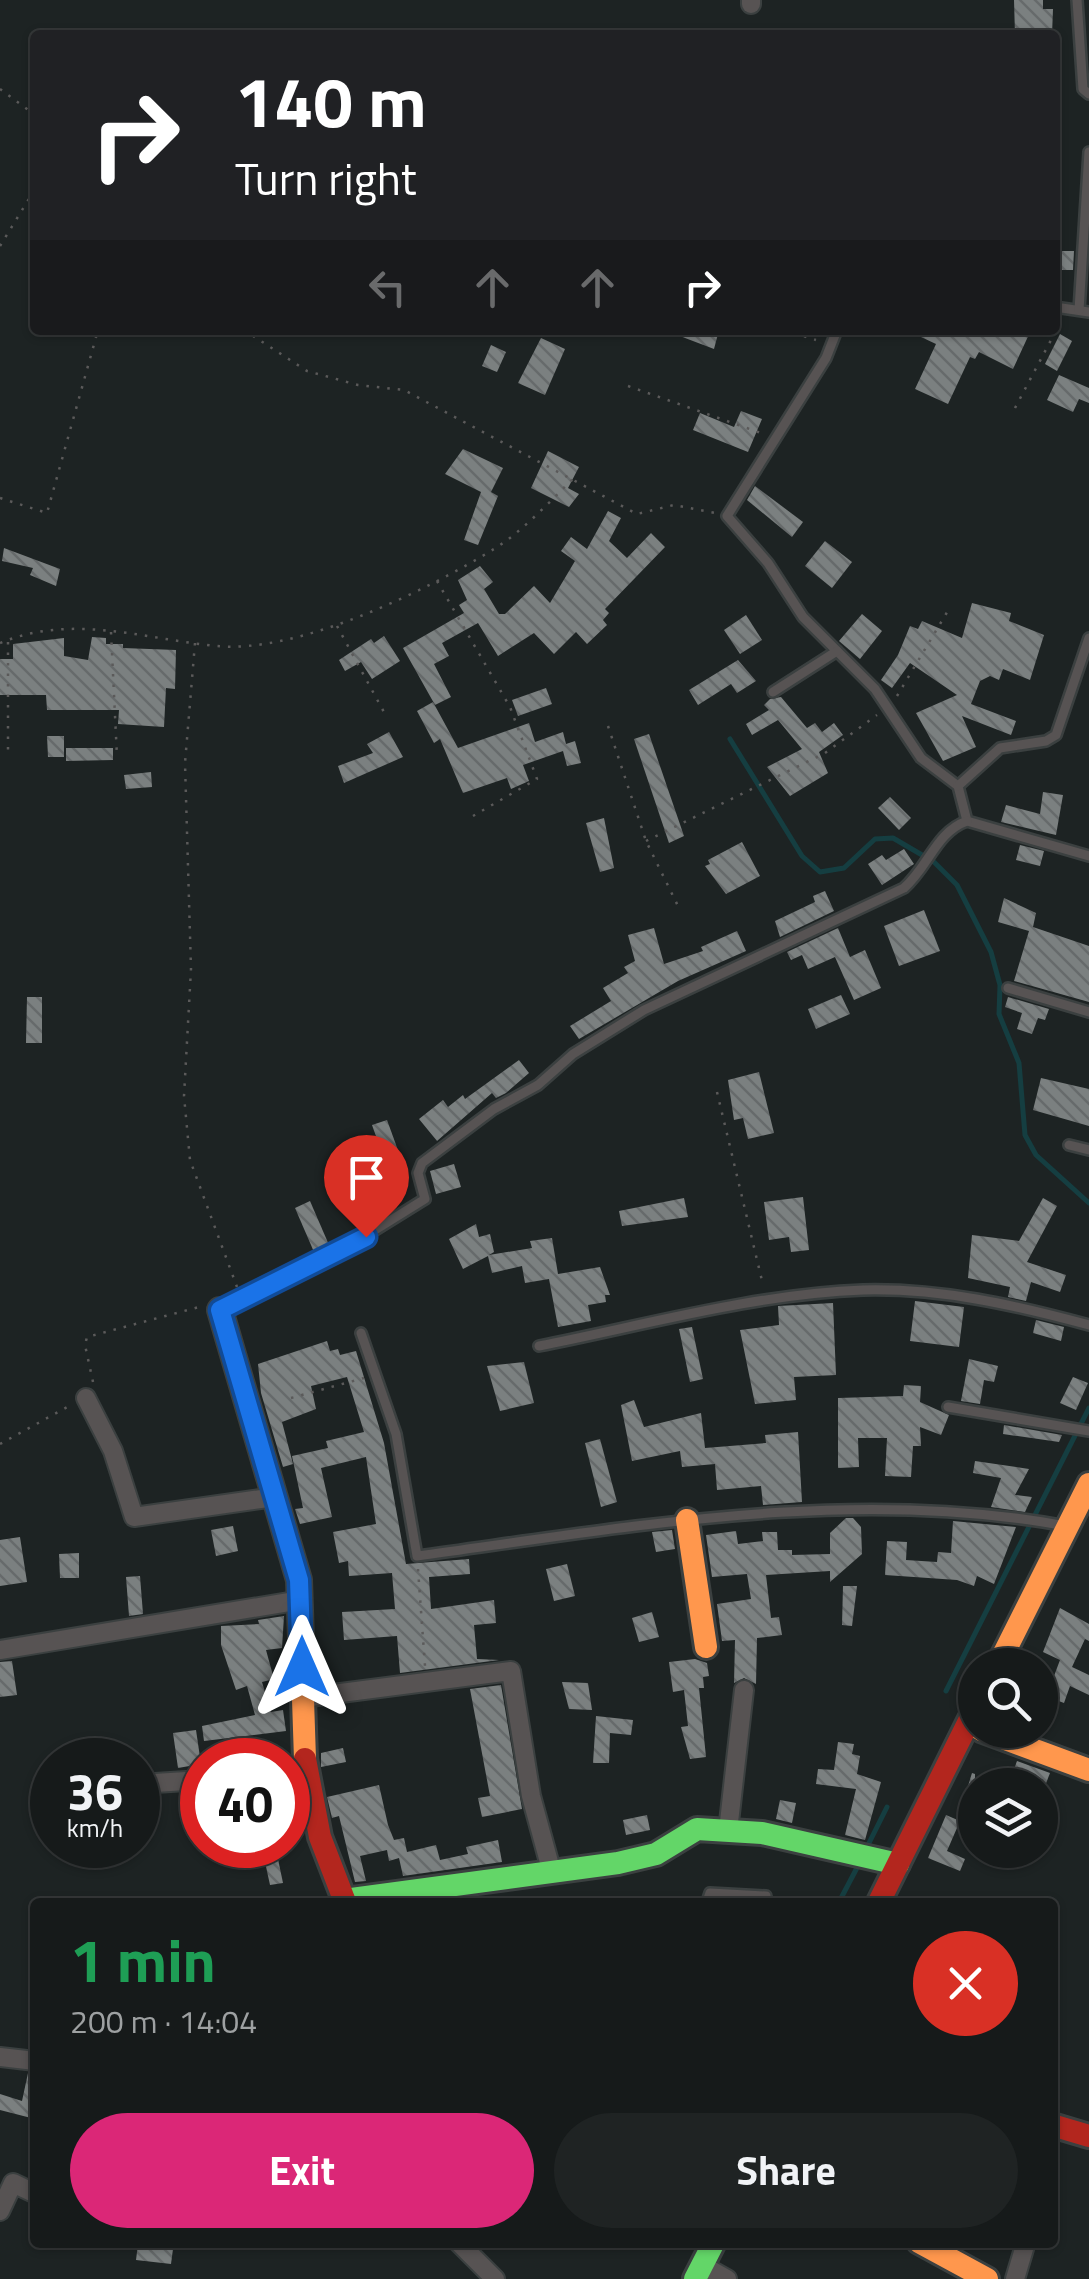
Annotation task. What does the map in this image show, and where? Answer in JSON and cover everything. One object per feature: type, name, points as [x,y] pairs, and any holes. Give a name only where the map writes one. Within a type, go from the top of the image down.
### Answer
[{"type":"street","points":[[230,1305],[302,1600],[299,1738]]},
{"type":"street","points":[[86,1398],[113,1452],[134,1517],[275,1497]]},
{"type":"street","points":[[1007,1648],[1088,1487]]},
{"type":"street","points":[[687,1520],[706,1646]]},
{"type":"street","points":[[0,1650],[302,1600]]},
{"type":"street","points":[[302,1698],[512,1670],[531,1796],[552,1873]]},
{"type":"street","points":[[728,1831],[744,1690]]},
{"type":"street","points":[[881,1898],[961,1748]]},
{"type":"street","points":[[1035,1748],[1089,1770]]},
{"type":"street","points":[[310,1811],[343,1898]]},
{"type":"street","points":[[366,1898],[552,1873],[656,1854],[697,1828],[762,1833],[898,1864]]},
{"type":"street","points":[[0,2058],[30,2061]]},
{"type":"street","points":[[1058,2127],[1089,2136]]},
{"type":"street","points":[[0,2211],[14,2183],[30,2191]]},
{"type":"street","points":[[464,2248],[495,2279]]},
{"type":"street","points":[[711,2248],[699,2272],[727,2279]]},
{"type":"street","points":[[929,2248],[975,2276]]},
{"type":"street","points":[[1015,2279],[1024,2248]]},
{"type":"lane","points":[[1077,0],[1084,89],[1089,94]]},
{"type":"lane","points":[[1060,307],[1084,311],[1089,152]]},
{"type":"lane","points":[[835,335],[727,516],[758,550],[803,617],[888,707],[920,758],[958,786],[967,821]]},
{"type":"lane","points":[[958,786],[1000,748],[1046,741],[1056,734],[1089,638]]},
{"type":"lane","points":[[772,692],[838,651]]},
{"type":"lane","points":[[230,1305],[338,1253],[425,1199],[418,1173],[422,1163],[494,1110],[538,1085],[573,1054],[644,1010],[904,888],[923,872],[943,834],[967,821],[1089,856]]},
{"type":"lane","points":[[1008,988],[1089,1012]]},
{"type":"lane","points":[[1069,1145],[1089,1150]]},
{"type":"lane","points":[[539,1346],[767,1302],[864,1290],[928,1292],[1006,1304],[1089,1326]]},
{"type":"lane","points":[[361,1333],[396,1434],[418,1556],[687,1520],[836,1511],[1007,1515],[1068,1526]]},
{"type":"lane","points":[[948,1407],[1089,1430]]},
{"type":"lane","points":[[708,1898],[710,1892],[766,1898]]},
{"type":"path","points":[[0,89],[30,111]]},
{"type":"path","points":[[0,246],[30,197]]},
{"type":"path","points":[[1060,321],[1067,308]]},
{"type":"path","points":[[0,498],[47,513],[97,335]]},
{"type":"path","points":[[252,335],[307,371],[358,386],[404,390],[637,514],[674,505],[727,516]]},
{"type":"path","points":[[800,335],[831,345]]},
{"type":"path","points":[[1014,408],[1053,335]]},
{"type":"path","points":[[628,386],[743,424],[775,440]]},
{"type":"path","points":[[0,644],[51,629],[111,630],[196,643],[252,644],[336,625],[496,548],[573,479]]},
{"type":"path","points":[[436,580],[510,707],[538,780],[473,816]]},
{"type":"path","points":[[646,841],[825,752],[888,707],[909,681],[948,609]]},
{"type":"path","points":[[336,625],[385,714]]},
{"type":"path","points":[[111,630],[118,757]]},
{"type":"path","points":[[8,640],[8,757]]},
{"type":"path","points":[[0,1444],[86,1398],[94,1389],[85,1345],[88,1337],[210,1304],[230,1305],[190,1160],[184,1096],[191,969],[185,763],[196,643]]},
{"type":"path","points":[[608,726],[646,841],[678,906]]},
{"type":"path","points":[[718,1092],[767,1302]]},
{"type":"path","points":[[291,1398],[375,1375]]},
{"type":"path","points":[[418,1556],[426,1682]]},
{"type":"building","points":[[1014,0],[1043,0],[1043,9],[1053,9],[1052,30],[1015,30]]},
{"type":"building","points":[[1060,251],[1074,251],[1073,270],[1060,270]]},
{"type":"building","points":[[1060,334],[1072,341],[1057,371],[1045,364]]},
{"type":"building","points":[[677,335],[718,335],[714,349]]},
{"type":"building","points":[[917,335],[1029,335],[1013,369],[979,352],[975,359],[970,357],[948,404],[915,389],[936,344]]},
{"type":"building","points":[[541,338],[565,349],[545,395],[518,383]]},
{"type":"building","points":[[491,345],[506,352],[497,372],[482,366]]},
{"type":"building","points":[[1059,375],[1089,388],[1089,403],[1079,399],[1073,412],[1047,400]]},
{"type":"building","points":[[741,411],[762,419],[748,452],[693,430],[700,413],[734,427]]},
{"type":"building","points":[[463,449],[503,468],[491,492],[498,496],[478,545],[464,540],[481,492],[445,474]]},
{"type":"building","points":[[548,451],[579,467],[568,488],[579,494],[569,507],[531,488]]},
{"type":"building","points":[[755,486],[803,522],[792,537],[747,500]]},
{"type":"building","points":[[608,511],[621,518],[609,541],[627,558],[651,533],[665,547],[605,609],[609,613],[603,620],[607,625],[587,644],[576,632],[554,654],[534,633],[498,656],[478,623],[442,643],[449,656],[434,664],[451,697],[435,705],[403,648],[464,613],[459,605],[467,600],[458,580],[480,566],[493,582],[484,589],[499,614],[505,614],[534,586],[550,603],[575,561],[561,551],[571,537],[587,549]]},
{"type":"building","points":[[825,541],[852,562],[832,588],[805,566]]},
{"type":"building","points":[[4,548],[60,569],[56,586],[30,575],[33,568],[2,561]]},
{"type":"building","points":[[972,603],[1011,613],[1009,621],[1044,635],[1030,680],[1003,669],[999,680],[990,676],[980,681],[971,704],[1016,721],[1011,735],[962,716],[976,747],[943,761],[916,713],[957,695],[910,663],[892,688],[881,680],[898,655],[910,626],[918,629],[922,621],[962,638]]},
{"type":"building","points":[[862,614],[882,631],[860,659],[839,641]]},
{"type":"building","points":[[746,615],[762,640],[740,654],[724,630]]},
{"type":"building","points":[[384,636],[400,661],[372,679],[361,662],[345,671],[339,660],[371,639],[374,643]]},
{"type":"building","points":[[92,637],[106,638],[106,644],[123,644],[123,648],[176,650],[175,689],[166,688],[164,727],[118,724],[119,710],[47,710],[46,695],[0,695],[0,659],[13,659],[13,644],[64,638],[64,656],[88,660]]},
{"type":"building","points":[[738,660],[756,681],[737,693],[731,684],[698,705],[689,690]]},
{"type":"building","points":[[546,688],[552,704],[518,716],[512,700]]},
{"type":"building","points":[[781,697],[807,728],[815,723],[822,732],[834,723],[843,735],[819,752],[828,773],[790,796],[767,767],[802,749],[778,720],[752,735],[746,724],[769,710],[764,705],[770,699]]},
{"type":"building","points":[[433,702],[458,748],[529,723],[535,742],[563,732],[566,744],[575,741],[581,763],[567,766],[563,751],[523,765],[529,781],[511,789],[507,778],[463,793],[440,739],[434,743],[417,711]]},
{"type":"building","points":[[389,732],[403,757],[344,783],[338,766],[373,753],[367,744]]},
{"type":"building","points":[[649,734],[684,836],[669,843],[634,739]]},
{"type":"building","points":[[47,736],[64,736],[64,757],[48,757]]},
{"type":"building","points":[[66,748],[113,748],[113,760],[66,761]]},
{"type":"building","points":[[151,772],[152,787],[126,789],[124,775]]},
{"type":"building","points":[[1043,792],[1063,795],[1056,835],[1001,822],[1006,805],[1040,814]]},
{"type":"building","points":[[890,797],[911,818],[899,830],[878,808]]},
{"type":"building","points":[[604,818],[614,868],[600,872],[586,823]]},
{"type":"building","points":[[742,842],[760,876],[726,894],[705,866],[710,864],[708,860]]},
{"type":"building","points":[[1020,845],[1044,851],[1040,866],[1016,860]]},
{"type":"building","points":[[904,849],[914,864],[882,885],[868,864],[882,855],[886,860]]},
{"type":"building","points":[[825,891],[834,911],[780,937],[775,921],[815,902],[813,896]]},
{"type":"building","points":[[1004,898],[1036,913],[1033,927],[1089,946],[1089,1002],[1014,981],[1029,931],[998,922]]},
{"type":"building","points":[[924,910],[940,951],[899,966],[884,926]]},
{"type":"building","points":[[654,928],[664,964],[703,951],[701,947],[737,931],[746,951],[678,981],[579,1039],[570,1026],[611,1001],[603,988],[628,973],[624,967],[635,961],[628,935]]},
{"type":"building","points":[[838,928],[850,957],[865,950],[881,988],[854,1000],[835,957],[808,969],[802,955],[791,960],[787,952]]},
{"type":"building","points":[[841,995],[850,1014],[816,1029],[808,1009]]},
{"type":"building","points":[[27,997],[42,997],[42,1043],[26,1043]]},
{"type":"building","points":[[1008,997],[1049,1009],[1045,1020],[1038,1018],[1032,1034],[1017,1029],[1022,1013],[1005,1007]]},
{"type":"building","points":[[519,1060],[529,1073],[506,1093],[496,1098],[492,1093],[437,1141],[419,1119],[443,1100],[448,1107],[463,1095],[465,1099]]},
{"type":"building","points":[[759,1072],[774,1133],[748,1139],[743,1118],[734,1120],[728,1080]]},
{"type":"building","points":[[1041,1078],[1089,1089],[1089,1126],[1033,1110]]},
{"type":"building","points":[[387,1120],[403,1164],[388,1170],[372,1125]]},
{"type":"building","points":[[454,1164],[461,1187],[436,1194],[430,1171]]},
{"type":"building","points":[[346,1166],[362,1192],[342,1205],[326,1179]]},
{"type":"building","points":[[803,1197],[809,1250],[791,1252],[789,1237],[769,1240],[764,1202]]},
{"type":"building","points":[[684,1198],[688,1217],[622,1226],[619,1211]]},
{"type":"building","points":[[1043,1198],[1057,1206],[1027,1262],[1066,1275],[1060,1292],[1031,1282],[1026,1301],[1008,1297],[1010,1287],[968,1278],[972,1235],[1019,1241]]},
{"type":"building","points":[[310,1201],[329,1245],[314,1252],[295,1208]]},
{"type":"building","points":[[476,1224],[479,1237],[490,1234],[494,1252],[489,1255],[532,1248],[530,1241],[552,1238],[558,1274],[600,1267],[610,1295],[605,1295],[606,1302],[588,1305],[591,1321],[558,1327],[549,1279],[525,1283],[522,1266],[492,1273],[488,1256],[463,1269],[449,1239]]},
{"type":"building","points":[[915,1301],[964,1307],[959,1347],[910,1341]]},
{"type":"building","points":[[833,1303],[836,1375],[794,1377],[796,1400],[755,1404],[740,1330],[779,1325],[778,1306]]},
{"type":"building","points":[[1036,1320],[1064,1327],[1061,1341],[1033,1333]]},
{"type":"building","points":[[692,1327],[703,1379],[690,1382],[679,1329]]},
{"type":"building","points":[[327,1341],[330,1351],[338,1349],[340,1355],[356,1351],[384,1443],[406,1564],[469,1559],[470,1574],[429,1577],[431,1609],[494,1600],[496,1623],[474,1625],[477,1659],[499,1660],[400,1673],[397,1636],[344,1640],[342,1612],[395,1609],[392,1573],[349,1576],[348,1561],[339,1563],[333,1532],[376,1524],[366,1457],[321,1468],[332,1517],[300,1524],[295,1509],[303,1508],[292,1456],[328,1448],[326,1441],[364,1432],[347,1377],[311,1386],[316,1409],[282,1422],[293,1464],[283,1467],[261,1393],[258,1364]]},
{"type":"building","points":[[969,1359],[998,1366],[994,1382],[984,1380],[980,1404],[961,1401]]},
{"type":"building","points":[[524,1362],[534,1403],[500,1411],[487,1366]]},
{"type":"building","points":[[1073,1377],[1088,1383],[1076,1410],[1060,1403]]},
{"type":"building","points":[[904,1385],[921,1386],[920,1402],[949,1415],[941,1435],[920,1427],[921,1446],[913,1446],[911,1477],[885,1476],[887,1438],[858,1438],[859,1467],[838,1468],[838,1398],[903,1396]]},
{"type":"building","points":[[634,1400],[644,1427],[701,1413],[705,1448],[766,1443],[765,1435],[798,1432],[802,1502],[763,1505],[761,1486],[717,1490],[715,1464],[682,1467],[680,1451],[632,1461],[621,1405]]},
{"type":"building","points":[[1004,1425],[1062,1435],[1059,1442],[1003,1434]]},
{"type":"building","points":[[600,1439],[617,1502],[601,1507],[585,1443]]},
{"type":"building","points":[[975,1461],[1029,1469],[1015,1495],[1032,1497],[1025,1512],[991,1507],[1001,1478],[973,1473]]},
{"type":"building","points":[[846,1518],[853,1518],[861,1527],[862,1554],[830,1582],[830,1571],[766,1575],[771,1618],[779,1617],[782,1635],[757,1638],[756,1684],[744,1678],[734,1683],[735,1640],[722,1641],[717,1604],[751,1599],[747,1574],[712,1577],[706,1535],[736,1531],[738,1544],[763,1541],[762,1532],[777,1532],[778,1550],[792,1550],[792,1555],[830,1554],[830,1533]]},
{"type":"building","points":[[953,1521],[1016,1527],[994,1584],[977,1576],[974,1586],[957,1580],[885,1575],[887,1541],[907,1542],[906,1560],[937,1562],[938,1552],[951,1553]]},
{"type":"building","points":[[233,1526],[238,1551],[216,1556],[211,1530]]},
{"type":"building","points":[[672,1530],[675,1549],[656,1552],[652,1532]]},
{"type":"building","points":[[20,1537],[27,1582],[0,1586],[0,1540]]},
{"type":"building","points":[[79,1553],[79,1578],[60,1578],[59,1554]]},
{"type":"building","points":[[567,1564],[575,1596],[554,1601],[546,1569]]},
{"type":"building","points":[[140,1576],[143,1614],[129,1616],[126,1577]]},
{"type":"building","points":[[843,1586],[857,1586],[852,1626],[842,1625]]},
{"type":"building","points":[[1060,1608],[1089,1624],[1089,1641],[1085,1639],[1072,1667],[1089,1675],[1089,1695],[1070,1686],[1064,1703],[1058,1701],[1058,1648],[1045,1648]]},
{"type":"building","points":[[652,1612],[659,1637],[639,1642],[632,1618]]},
{"type":"building","points":[[284,1616],[282,1648],[266,1650],[274,1679],[262,1682],[271,1712],[283,1710],[286,1731],[204,1738],[202,1726],[255,1715],[247,1686],[236,1690],[221,1645],[221,1626],[259,1624],[258,1620]]},
{"type":"building","points":[[695,1659],[707,1663],[709,1676],[703,1677],[704,1688],[699,1688],[706,1757],[690,1759],[681,1727],[688,1726],[684,1690],[673,1692],[669,1662]]},
{"type":"building","points":[[12,1661],[17,1695],[0,1697],[0,1662]]},
{"type":"building","points":[[562,1682],[588,1683],[592,1710],[569,1709]]},
{"type":"building","points":[[501,1685],[522,1809],[482,1817],[478,1798],[490,1796],[470,1689]]},
{"type":"building","points":[[596,1716],[633,1720],[631,1735],[610,1733],[609,1763],[593,1763]]},
{"type":"building","points":[[196,1730],[197,1738],[180,1738],[178,1768],[173,1733]]},
{"type":"building","points":[[838,1742],[854,1744],[852,1754],[860,1756],[857,1774],[881,1782],[865,1840],[845,1835],[856,1789],[816,1784],[818,1769],[834,1770]]},
{"type":"building","points":[[343,1748],[346,1762],[321,1767],[321,1753]]},
{"type":"building","points":[[1017,1761],[1036,1768],[1014,1768]]},
{"type":"building","points":[[379,1785],[394,1840],[404,1838],[407,1852],[436,1845],[440,1860],[468,1854],[466,1847],[498,1840],[502,1862],[403,1876],[399,1858],[389,1861],[387,1850],[360,1856],[366,1881],[355,1882],[339,1816],[332,1818],[327,1797]]},
{"type":"building","points":[[780,1800],[796,1803],[792,1823],[776,1819]]},
{"type":"building","points":[[647,1815],[650,1830],[626,1835],[623,1820]]},
{"type":"building","points":[[946,1815],[958,1820],[947,1851],[958,1856],[960,1871],[928,1858]]},
{"type":"building","points":[[266,1868],[280,1868],[283,1883],[270,1885]]},
{"type":"building","points":[[30,2073],[30,2118],[0,2110],[0,2094],[22,2101]]},
{"type":"building","points":[[138,2248],[173,2249],[171,2264],[136,2260]]},
{"type":"waterway","points":[[730,739],[802,856],[820,872],[844,868],[875,839],[893,838],[934,862],[957,885],[991,952],[1000,985],[999,1014],[1019,1063],[1025,1135],[1036,1155],[1089,1203]]},
{"type":"waterway","points":[[946,1691],[1089,1408]]},
{"type":"waterway","points":[[866,1849],[887,1807]]},
{"type":"waterway","points":[[841,1898],[859,1864]]},
{"type":"traffic: fast","points":[[359,1898],[618,1863],[656,1854],[697,1829],[762,1833],[898,1864]]},
{"type":"traffic: fast","points":[[695,2279],[711,2248]]},
{"type":"traffic: slow","points":[[220,1310],[299,1580],[304,1738]]},
{"type":"traffic: slow","points":[[1007,1648],[1089,1484]]},
{"type":"traffic: slow","points":[[687,1520],[706,1647]]},
{"type":"traffic: slow","points":[[1030,1748],[1089,1770]]},
{"type":"traffic: slow","points":[[930,2248],[987,2279]]},
{"type":"traffic: jam","points":[[881,1898],[958,1743]]},
{"type":"traffic: jam","points":[[310,1785],[320,1837],[343,1898]]},
{"type":"traffic: jam","points":[[1058,2127],[1089,2136]]},
{"type":"route","points":[[302,1667],[299,1580],[220,1310],[366,1237]]}]
